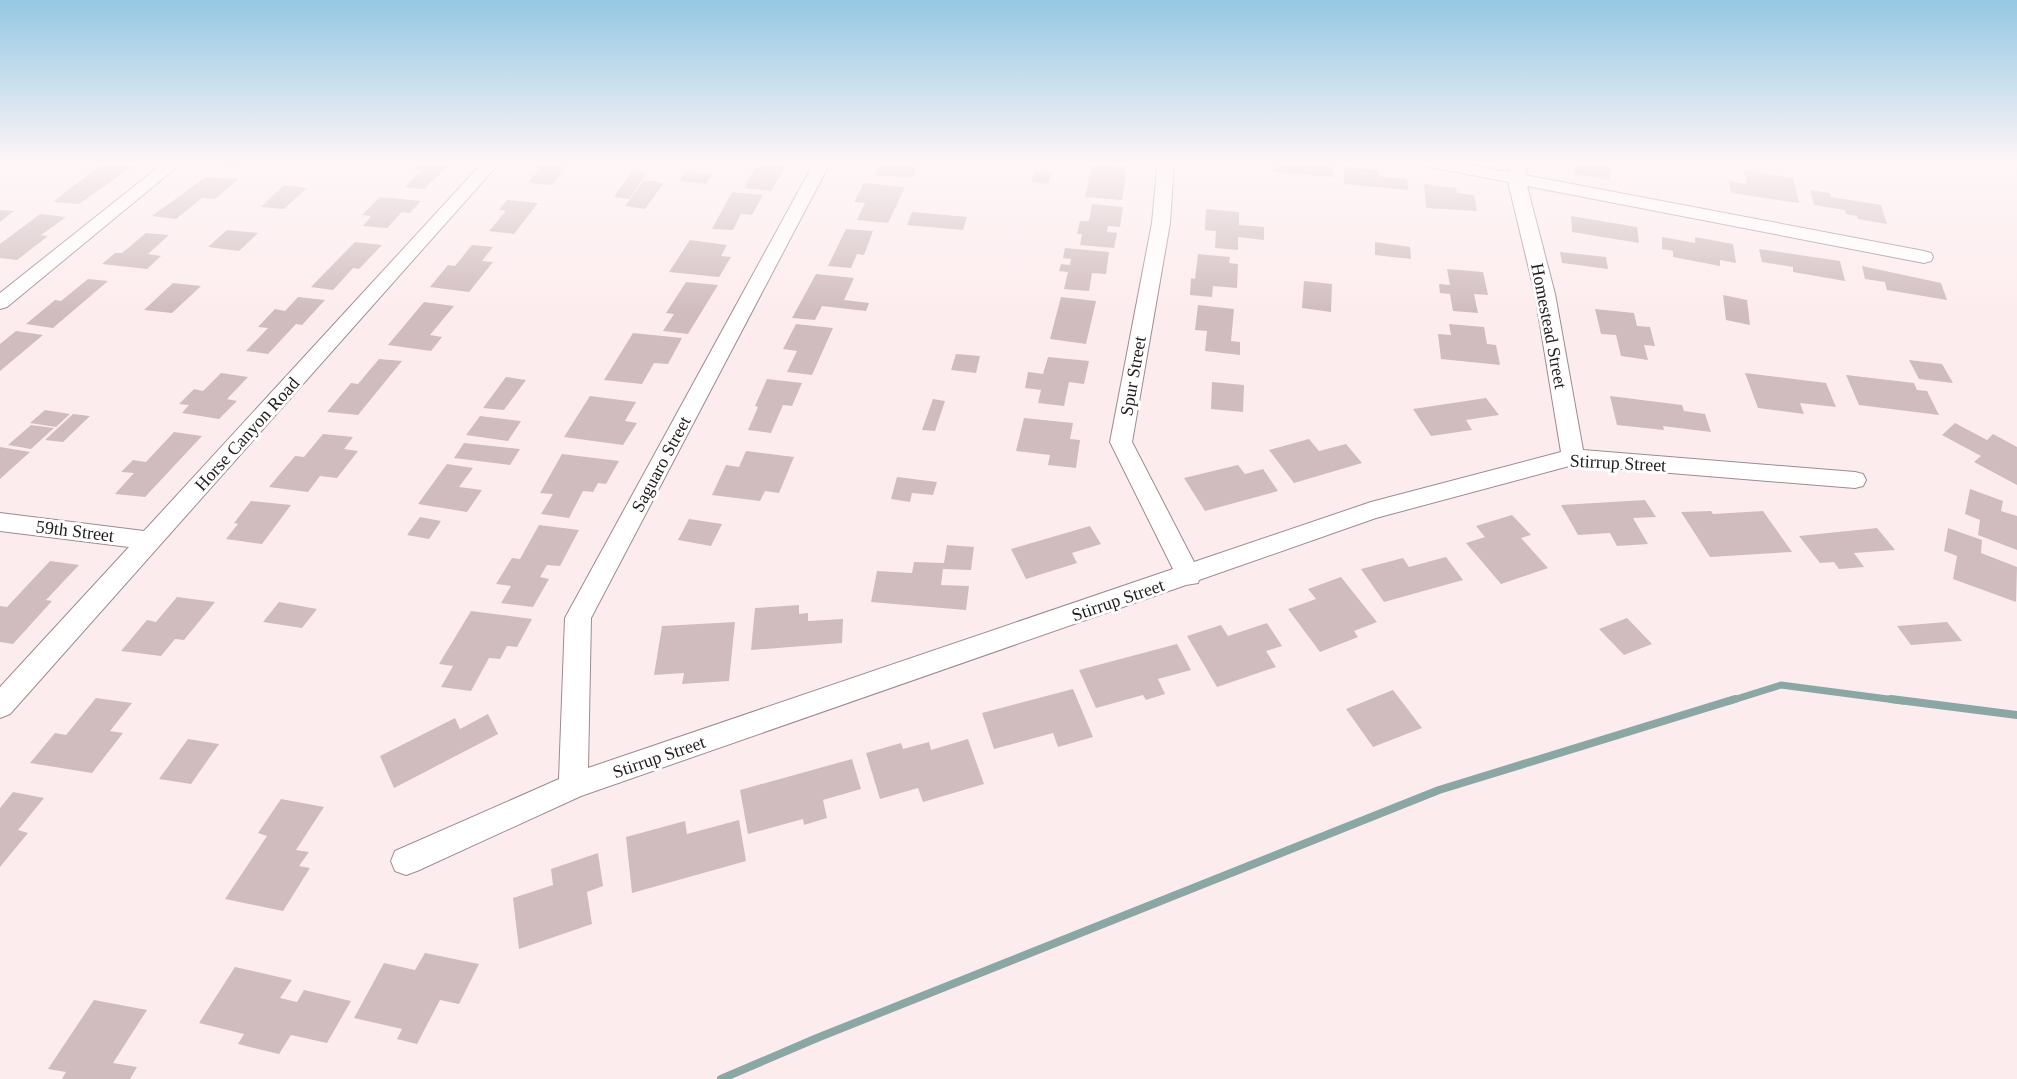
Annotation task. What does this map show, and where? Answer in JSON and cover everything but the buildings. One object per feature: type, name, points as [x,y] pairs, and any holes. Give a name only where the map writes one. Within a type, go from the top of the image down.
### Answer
[{"type":"street","points":[[0,303],[114,211]]},
{"type":"street","name":"Horse Canyon Road","points":[[0,706],[448,211]]},
{"type":"street","name":"Saguaro Street","points":[[573,786],[578,618],[796,211]]},
{"type":"street","name":"Spur Street","points":[[1162,211],[1121,442],[1189,576]]},
{"type":"street","name":"Homestead Street","points":[[1527,211],[1545,294],[1573,457]]},
{"type":"street","points":[[1713,211],[1924,257]]},
{"type":"street","name":"Stirrup Street","points":[[406,861],[573,786],[1189,576],[1371,511],[1573,457],[1855,480]]},
{"type":"street","name":"59th Street","points":[[0,522],[150,541]]},
{"type":"waterway","points":[[1730,701],[1781,685],[1903,701]]},
{"type":"waterway","points":[[721,1079],[817,1038],[1439,790],[1735,699]]},
{"type":"waterway","points":[[1891,699],[2017,715]]}]
